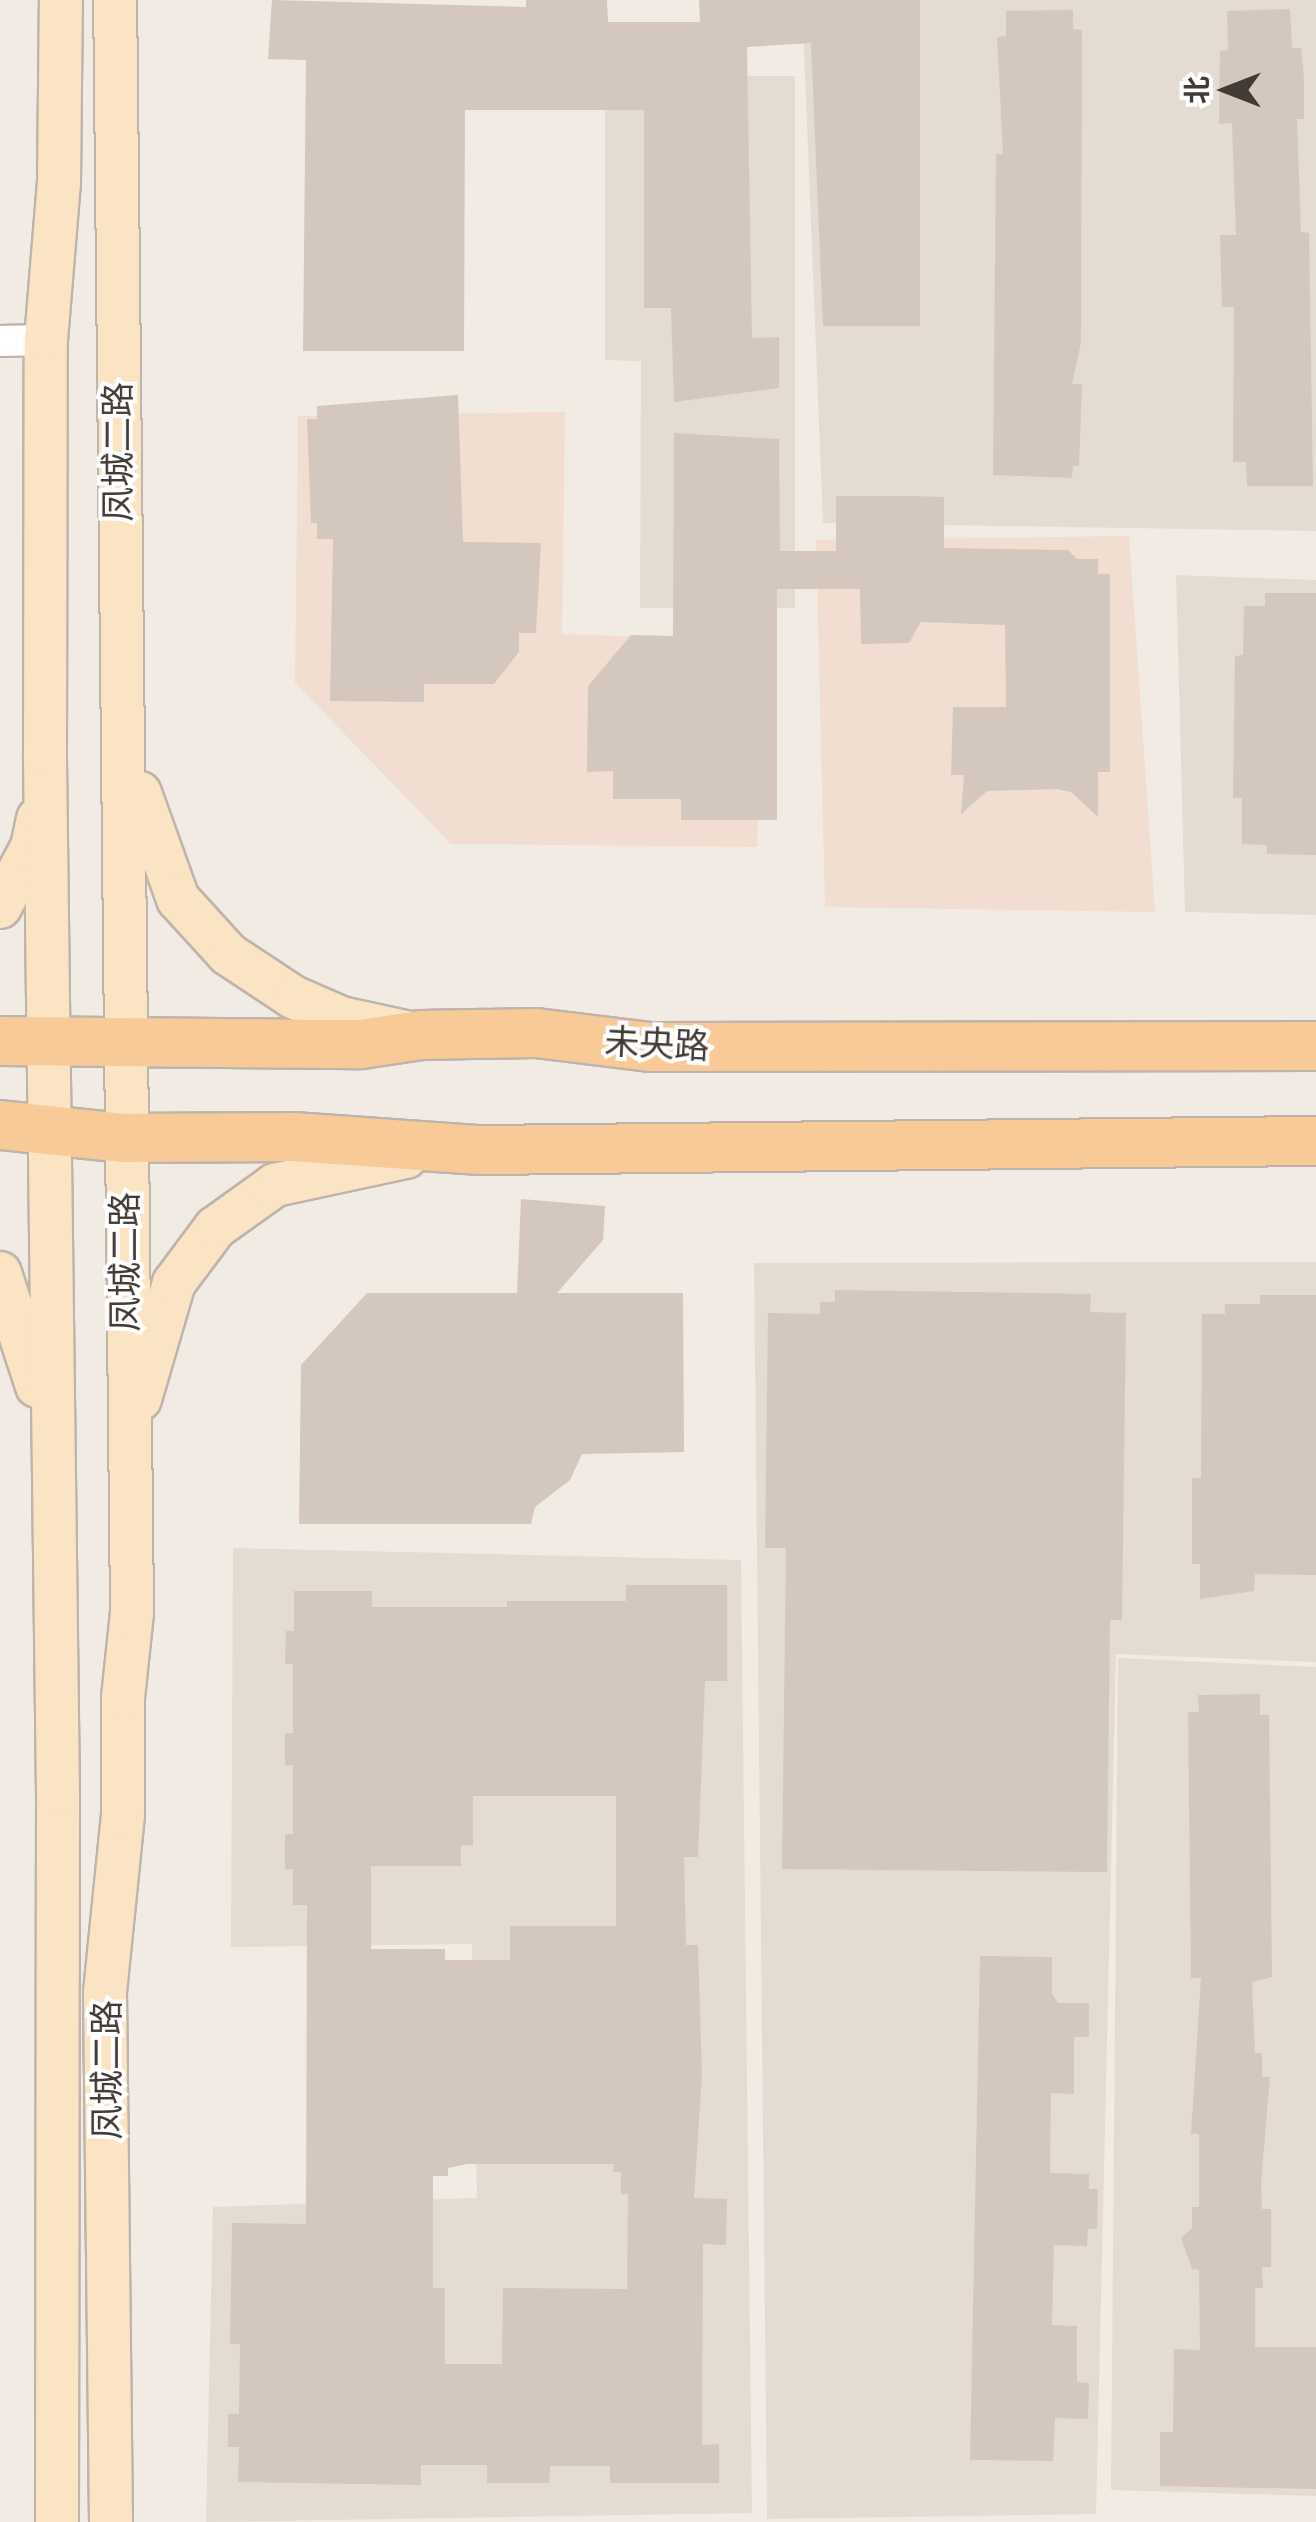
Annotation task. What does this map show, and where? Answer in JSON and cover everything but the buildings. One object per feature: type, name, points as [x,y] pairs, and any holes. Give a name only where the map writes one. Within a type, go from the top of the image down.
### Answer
[{"type":"main road","name":"凤城二路","points":[[57,2522],[55,1502],[45,754],[46,340],[59,183],[61,0]]},
{"type":"main road","name":"凤城二路","points":[[111,2522],[105,1992],[123,1814],[132,1489],[124,1138],[115,0]]},
{"type":"main road","points":[[121,672],[141,799],[160,861],[200,928],[258,978],[293,997],[342,1018],[420,1035]]},
{"type":"main road","points":[[0,907],[32,847],[45,754]]},
{"type":"main road","name":"未央路","points":[[0,1041],[124,1038],[236,1046],[361,1044],[420,1035],[536,1033],[650,1047],[1316,1046]]},
{"type":"main road","points":[[0,1124],[50,1125],[124,1138],[293,1137],[480,1150],[1316,1142]]},
{"type":"main road","points":[[132,1489],[141,1392],[159,1324],[174,1283],[216,1228],[245,1202],[309,1172],[480,1150]]},
{"type":"main road","points":[[0,1273],[36,1378],[55,1502]]},
{"type":"street","points":[[0,341],[46,340]]},
{"type":"shaded area","points":[[802,0],[1316,0],[1316,531],[823,523]]},
{"type":"shaded area","points":[[605,76],[795,76],[795,608],[640,608],[641,361],[605,360]]},
{"type":"shaded area","points":[[565,412],[562,634],[765,641],[757,847],[451,844],[295,683],[298,416]]},
{"type":"shaded area","points":[[1129,536],[1155,912],[825,907],[816,540]]},
{"type":"shaded area","points":[[1176,575],[1316,580],[1316,915],[1185,912]]},
{"type":"shaded area","points":[[1316,1262],[1316,1662],[1116,1654],[1096,2514],[767,2519],[754,1263]]},
{"type":"shaded area","points":[[233,1548],[741,1560],[752,2513],[206,2522],[213,2207],[477,2198],[472,1944],[231,1947]]},
{"type":"shaded area","points":[[1118,1658],[1316,1667],[1316,2496],[1111,2490]]}]
